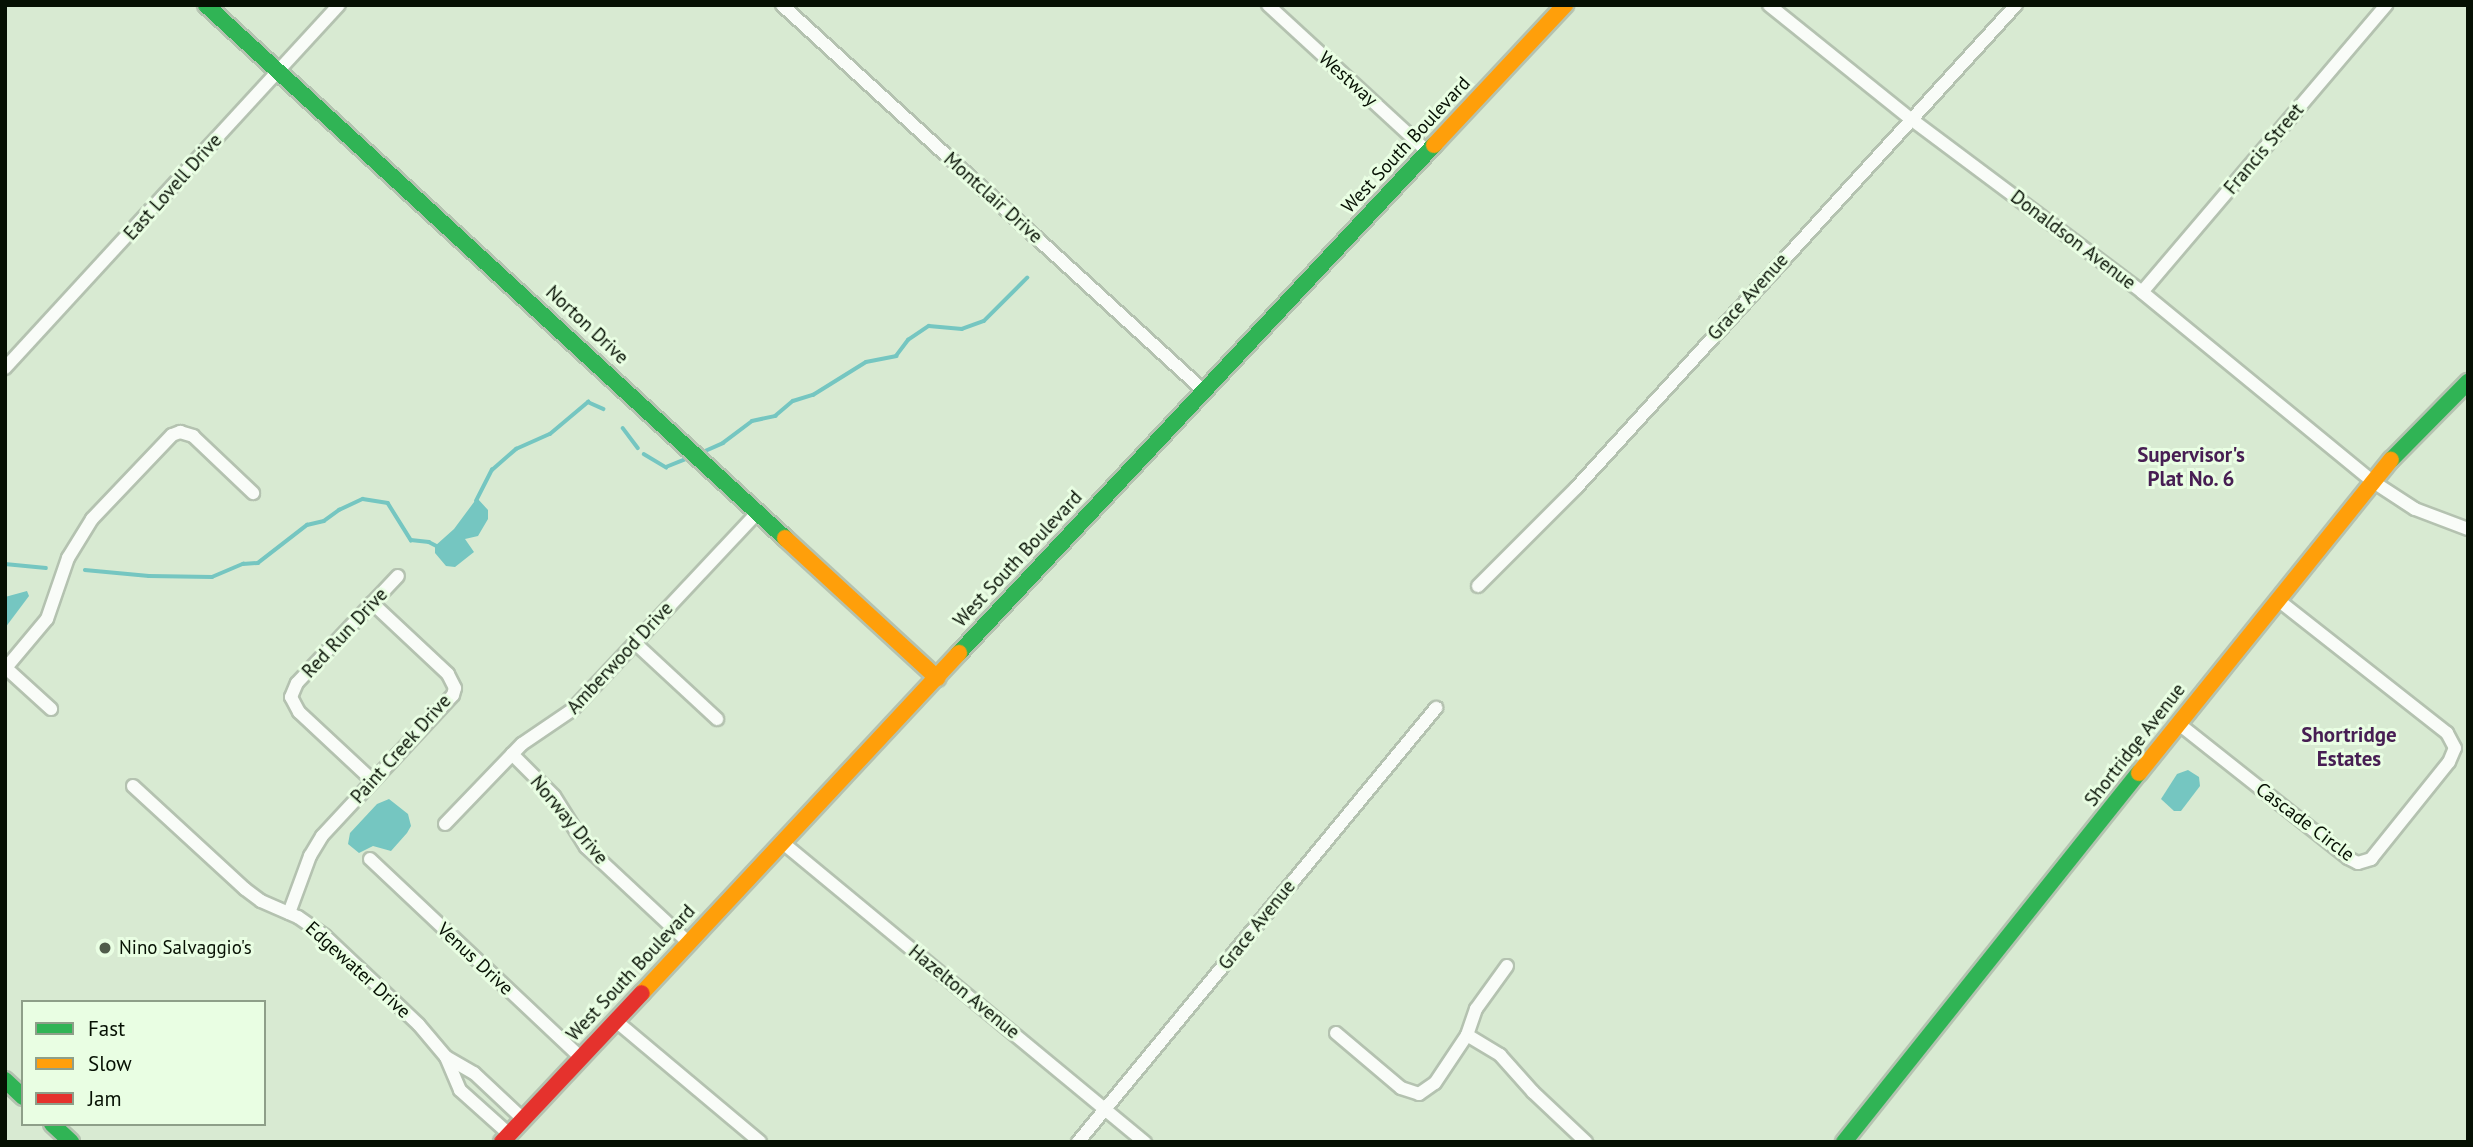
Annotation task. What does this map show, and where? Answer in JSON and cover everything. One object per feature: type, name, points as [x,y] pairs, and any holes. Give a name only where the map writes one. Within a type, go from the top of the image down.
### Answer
[{"type":"street","name":"Norton Drive","points":[[206,5],[277,72],[382,164],[937,678]]},
{"type":"street","name":"East Lovell Drive","points":[[5,368],[338,5]]},
{"type":"street","name":"Montclair Drive","points":[[782,5],[1204,391]]},
{"type":"street","name":"Westway","points":[[1268,5],[1428,152]]},
{"type":"street","name":"West South Boulevard","points":[[505,1138],[1565,5]]},
{"type":"street","name":"Donaldson Avenue","points":[[1769,5],[1910,119],[2142,292],[2372,481],[2415,509],[2468,529]]},
{"type":"street","name":"Grace Avenue","points":[[1478,586],[1594,468],[2016,5]]},
{"type":"street","name":"Francis Street","points":[[2142,292],[2386,5]]},
{"type":"street","name":"Shortridge Avenue","points":[[1844,1142],[2372,481],[2468,382]]},
{"type":"street","points":[[51,709],[6,669],[41,630],[52,609],[68,558],[92,519],[172,435],[180,432],[193,436],[253,492]]},
{"type":"street","name":"Amberwood Drive","points":[[445,824],[512,754],[533,736],[568,714],[758,512]]},
{"type":"street","name":"Red Run Drive","points":[[373,781],[299,712],[291,697],[297,683],[398,576]]},
{"type":"street","name":"Cascade Circle","points":[[2179,724],[2347,858],[2358,863],[2371,859],[2440,773],[2454,754],[2452,739],[2278,600]]},
{"type":"street","name":"Paint Creek Drive","points":[[289,913],[314,847],[449,701],[455,688],[448,674],[372,603]]},
{"type":"street","points":[[635,643],[717,719]]},
{"type":"street","name":"Grace Avenue","points":[[1078,1142],[1436,708]]},
{"type":"street","name":"Norway Drive","points":[[512,754],[554,796],[586,847],[688,942]]},
{"type":"street","name":"Edgewater Drive","points":[[134,786],[245,889],[261,901],[289,913],[325,936],[419,1025],[446,1057],[460,1090],[505,1138]]},
{"type":"street","name":"Hazelton Avenue","points":[[783,843],[1145,1142]]},
{"type":"street","name":"Venus Drive","points":[[370,859],[581,1058]]},
{"type":"street","points":[[1336,1033],[1401,1088],[1419,1094],[1435,1083],[1466,1035],[1476,1009],[1507,966]]},
{"type":"street","points":[[616,1020],[760,1142]]},
{"type":"street","points":[[1466,1035],[1500,1055],[1533,1092],[1586,1142]]},
{"type":"street","name":"Edgewater Drive","points":[[446,1057],[474,1073],[523,1119]]},
{"type":"street","points":[[5,1080],[21,1095]]},
{"type":"street","points":[[54,1126],[71,1142]]},
{"type":"water","points":[[477,498],[488,510],[488,519],[478,536],[465,539],[474,552],[455,567],[446,566],[435,553],[435,546],[454,529]]},
{"type":"water","points":[[27,591],[29,596],[5,628],[5,597]]},
{"type":"water","points":[[2188,770],[2199,777],[2200,786],[2181,811],[2174,811],[2161,799],[2177,774]]},
{"type":"water","points":[[389,799],[408,814],[411,826],[391,851],[373,846],[359,853],[348,844],[350,833],[377,804]]},
{"type":"waterway","points":[[703,452],[723,443],[752,421],[775,416],[793,401],[813,395],[866,362],[896,356],[908,340],[929,326],[962,329],[984,321],[1027,278]]},
{"type":"waterway","points":[[476,501],[492,470],[516,449],[550,434],[588,402],[604,409]]},
{"type":"waterway","points":[[623,428],[638,448]]},
{"type":"waterway","points":[[644,454],[666,467],[686,459]]},
{"type":"waterway","points":[[85,570],[149,576],[212,577],[243,564],[258,563],[307,525],[324,521],[339,510],[363,499],[388,503],[411,540],[429,542],[439,547]]},
{"type":"waterway","points":[[5,564],[46,568]]},
{"type":"traffic: fast","points":[[206,5],[785,538]]},
{"type":"traffic: fast","points":[[959,653],[1434,145]]},
{"type":"traffic: fast","points":[[2391,460],[2468,382]]},
{"type":"traffic: fast","points":[[1844,1142],[2139,773]]},
{"type":"traffic: fast","points":[[5,1080],[21,1095]]},
{"type":"traffic: fast","points":[[54,1126],[71,1142]]},
{"type":"traffic: slow","points":[[1434,145],[1565,5]]},
{"type":"traffic: slow","points":[[2139,773],[2391,460]]},
{"type":"traffic: slow","points":[[785,538],[937,678]]},
{"type":"traffic: slow","points":[[642,993],[959,653]]},
{"type":"traffic: jam","points":[[502,1142],[642,993]]},
{"type":"place","name":"Nino Salvaggio's","points":[[105,948]]},
{"type":"district","name":"Supervisor's Plat No. 6","points":[[2191,467]]},
{"type":"district","name":"Shortridge Estates","points":[[2349,747]]}]
